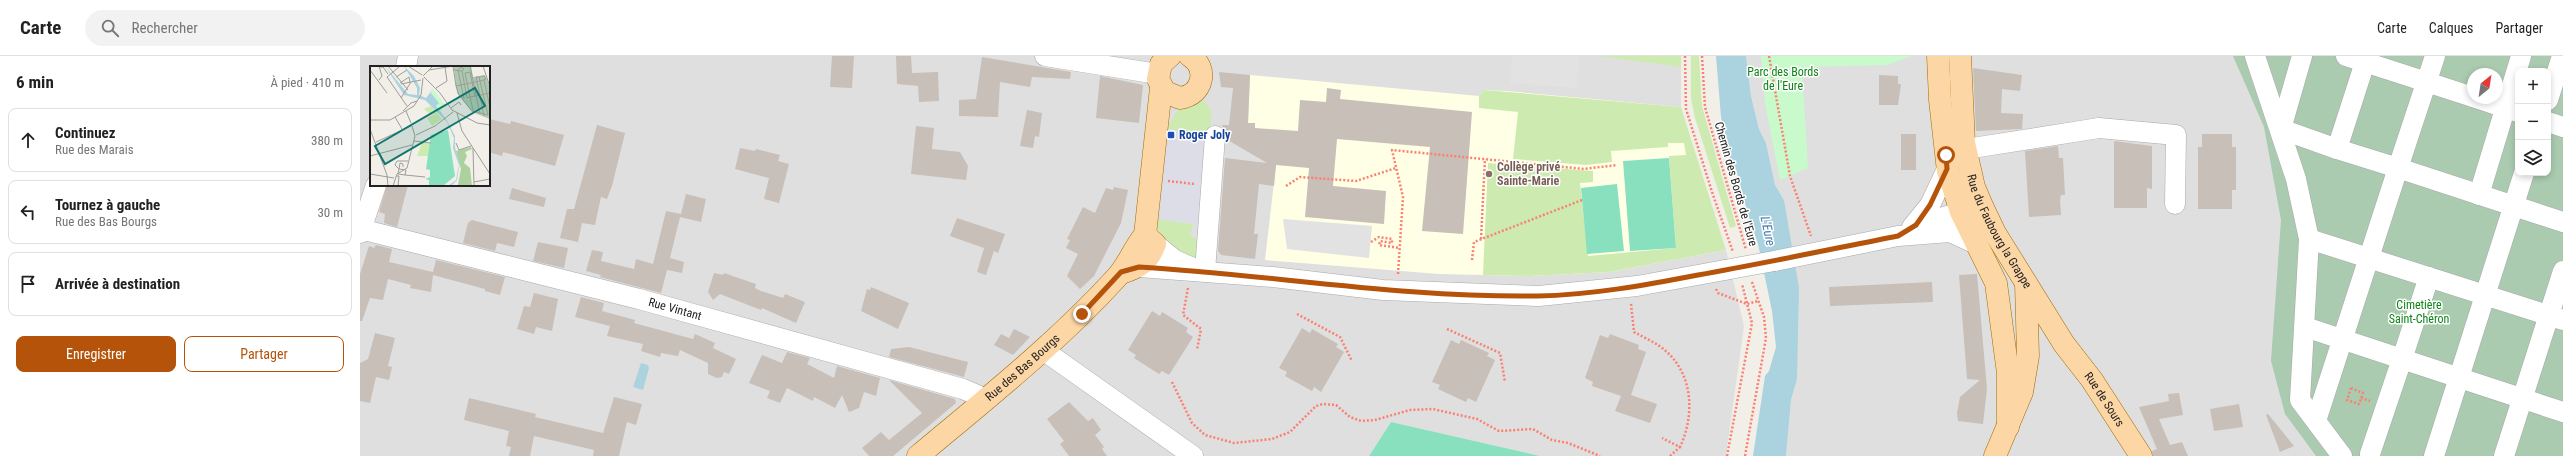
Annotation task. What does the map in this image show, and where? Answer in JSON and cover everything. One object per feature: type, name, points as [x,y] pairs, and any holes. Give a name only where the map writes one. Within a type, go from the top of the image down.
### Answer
[{"type":"main road","points":[[1150,239],[1152,179],[1166,87],[1161,64],[1170,56]]},
{"type":"main road","name":"Rue du Faubourg la Grappe","points":[[1938,56],[1940,100],[1947,169],[1961,212],[1996,283],[2007,359],[2008,427]]},
{"type":"main road","name":"Rue du Faubourg la Grappe","points":[[1960,56],[1966,149],[1974,187],[1995,233],[2026,283],[2028,356],[2022,392],[1996,456]]},
{"type":"main road","points":[[1166,87],[1194,92],[1201,83],[1201,70],[1197,57]]},
{"type":"main road","name":"Rue des Bas Bourgs","points":[[918,456],[1043,350],[1130,270],[1132,250],[1150,239]]},
{"type":"main road","name":"Rue de Sours","points":[[1996,283],[2064,344]]},
{"type":"main road","name":"Rue de Sours","points":[[2026,283],[2064,344],[2096,386],[2141,456]]},
{"type":"main road","points":[[2028,356],[2042,348],[2064,344]]},
{"type":"street","points":[[406,66],[408,56]]},
{"type":"street","points":[[1045,56],[1166,87]]},
{"type":"street","points":[[2255,56],[2281,129],[2296,179],[2309,239],[2300,400],[2336,449],[2373,455],[2429,277]]},
{"type":"street","points":[[2281,129],[2302,56]]},
{"type":"street","points":[[2346,56],[2366,59],[2467,96]]},
{"type":"street","points":[[2316,421],[2368,258],[2436,56]]},
{"type":"street","points":[[2479,195],[2511,110],[2521,56]]},
{"type":"street","points":[[2551,91],[2562,56]]},
{"type":"street","points":[[2337,149],[2366,59]]},
{"type":"street","points":[[2492,104],[2511,110]]},
{"type":"street","points":[[2551,123],[2563,127]]},
{"type":"street","points":[[1966,149],[2098,128],[2176,135],[2175,204]]},
{"type":"street","points":[[2281,129],[2337,149],[2563,222]]},
{"type":"street","points":[[1199,271],[1212,186],[1216,136]]},
{"type":"street","points":[[1916,225],[1930,205],[1947,169]]},
{"type":"street","points":[[2434,456],[2487,296],[2523,176]]},
{"type":"street","points":[[360,231],[376,186]]},
{"type":"street","points":[[1950,232],[1974,187]]},
{"type":"street","points":[[1898,236],[1916,225],[1961,212],[1995,233]]},
{"type":"street","name":"Rue Vintant","points":[[360,231],[639,299],[963,389],[976,395],[983,402]]},
{"type":"street","points":[[1130,270],[1199,271],[1420,292],[1539,296],[1637,286],[1898,236],[1950,232],[1976,244]]},
{"type":"street","points":[[1150,239],[1175,260],[1199,271]]},
{"type":"street","points":[[2309,239],[2556,318]]},
{"type":"street","points":[[2504,456],[2522,398],[2556,318],[2563,271]]},
{"type":"street","points":[[2305,327],[2563,412]]},
{"type":"street","points":[[1043,350],[1193,456]]},
{"type":"path","points":[[1685,56],[1686,109],[1727,269],[1747,304],[1752,323],[1727,456]]},
{"type":"path","name":"Chemin des Bords de l'Eure","points":[[1702,56],[1705,107],[1747,258]]},
{"type":"path","points":[[1769,56],[1790,176],[1812,253]]},
{"type":"path","points":[[1398,278],[1403,197],[1392,150],[1584,169],[1617,165]]},
{"type":"path","points":[[1481,239],[1485,159]]},
{"type":"path","points":[[1286,186],[1300,177],[1356,181],[1396,168]]},
{"type":"path","points":[[1152,179],[1212,186]]},
{"type":"path","points":[[1472,260],[1474,242],[1582,200]]},
{"type":"path","points":[[1371,242],[1379,237],[1392,239],[1392,242],[1380,241],[1379,245],[1400,248]]},
{"type":"path","points":[[1727,269],[1718,293],[1747,304],[1758,302]]},
{"type":"path","points":[[1197,350],[1201,329],[1183,315],[1199,271]]},
{"type":"path","points":[[1745,456],[1766,338],[1764,317],[1751,278]]},
{"type":"path","points":[[1637,286],[1638,300],[1629,305],[1634,332],[1668,352],[1678,364],[1687,388],[1690,424],[1680,447],[1670,456]]},
{"type":"path","points":[[1297,314],[1340,337],[1352,361]]},
{"type":"path","points":[[1447,329],[1500,353],[1505,382]]},
{"type":"path","points":[[1172,382],[1192,423],[1205,435],[1234,443],[1272,439],[1290,432],[1316,406],[1323,404],[1336,406],[1350,417],[1361,421],[1375,420],[1410,410],[1433,409],[1477,419],[1499,431],[1534,429],[1552,440],[1568,443],[1600,456]]},
{"type":"path","points":[[2351,388],[2363,393],[2359,404],[2347,400],[2351,388]]},
{"type":"path","points":[[1662,438],[1680,447]]},
{"type":"shaded area","points":[[360,56],[1681,56],[1681,107],[1726,250],[1744,326],[1726,456],[1540,456],[1391,422],[1369,456],[360,456]]},
{"type":"shaded area","points":[[1512,56],[1579,56],[1577,88],[1510,83]]},
{"type":"shaded area","points":[[1746,56],[2563,56],[2563,456],[1786,456],[1791,400],[1797,379],[1784,200],[1775,185],[1766,143],[1759,129],[1751,96]]},
{"type":"shaded area","name":"Collège privé Sainte-Marie","points":[[1250,75],[1479,96],[1484,90],[1506,91],[1681,107],[1726,250],[1609,272],[1530,276],[1439,274],[1265,260],[1276,165],[1254,133],[1255,124],[1248,123]]},
{"type":"shaded area","points":[[1167,129],[1215,136],[1209,226],[1156,219]]},
{"type":"shaded area","points":[[1283,219],[1372,226],[1369,258],[1287,249]]},
{"type":"green space","points":[[1598,56],[1681,56],[1681,67]]},
{"type":"green space","points":[[1691,56],[1699,56],[1702,106],[1736,226],[1730,228],[1695,118],[1691,99]]},
{"type":"green space","name":"Parc des Bords de l'Eure","points":[[1761,56],[1912,56],[1887,65],[1802,67],[1808,168],[1780,180],[1765,103]]},
{"type":"green space","name":"Cimetière Saint-Chéron","points":[[2233,56],[2563,56],[2563,456],[2316,456],[2285,414],[2271,361],[2281,220],[2264,127]]},
{"type":"green space","points":[[1484,90],[1681,107],[1726,250],[1609,272],[1530,276],[1483,275],[1488,163],[1593,171],[1593,182],[1580,183],[1588,256],[1676,248],[1669,156],[1686,155],[1684,143],[1668,143],[1668,147],[1611,151],[1612,162],[1586,165],[1513,159],[1518,112],[1479,108],[1479,96]]},
{"type":"green space","points":[[1197,98],[1207,104],[1210,108],[1211,118],[1209,135],[1167,129],[1178,109]]},
{"type":"green space","points":[[1669,158],[1676,248],[1630,251],[1623,161]]},
{"type":"green space","points":[[1617,184],[1624,251],[1587,254],[1581,188]]},
{"type":"green space","points":[[1156,219],[1193,224],[1190,235],[1201,242],[1196,258],[1193,260],[1168,244],[1160,235]]},
{"type":"green space","points":[[1391,422],[1540,456],[1369,456]]},
{"type":"water","name":"L'Eure","points":[[1716,56],[1746,56],[1751,96],[1759,129],[1766,143],[1775,185],[1784,200],[1799,288],[1797,379],[1791,400],[1786,456],[1753,456],[1765,376],[1769,371],[1776,347],[1772,311],[1758,244],[1736,169],[1730,157],[1721,117]]},
{"type":"water","points":[[641,363],[648,365],[649,368],[643,390],[633,387]]},
{"type":"building","points":[[832,56],[854,56],[852,88],[830,87]]},
{"type":"building","points":[[896,56],[911,56],[912,73],[938,72],[939,101],[919,102],[918,86],[897,84]]},
{"type":"building","points":[[982,57],[1071,72],[1070,79],[1032,77],[1030,87],[1000,82],[998,117],[959,116],[959,100],[976,99]]},
{"type":"building","points":[[1973,68],[2022,75],[2020,91],[2002,89],[2001,113],[2023,114],[2022,129],[1976,131]]},
{"type":"building","points":[[1219,72],[1250,75],[1248,123],[1255,123],[1255,128],[1298,131],[1300,100],[1326,102],[1327,88],[1341,90],[1340,99],[1472,112],[1463,234],[1422,231],[1430,147],[1337,139],[1333,186],[1386,191],[1384,224],[1305,217],[1309,168],[1276,165],[1274,186],[1259,184],[1254,234],[1258,234],[1255,259],[1221,255],[1218,251],[1225,158],[1267,163],[1226,139],[1222,125],[1229,125],[1233,88],[1221,87]]},
{"type":"building","points":[[1879,75],[1898,76],[1898,84],[1901,84],[1898,105],[1879,105]]},
{"type":"building","points":[[1100,76],[1143,85],[1139,123],[1096,118]]},
{"type":"building","points":[[1027,110],[1042,113],[1039,137],[1035,136],[1033,148],[1020,146]]},
{"type":"building","points":[[490,119],[510,124],[511,121],[564,135],[555,166],[503,152],[502,156],[490,152]]},
{"type":"building","points":[[597,125],[625,133],[612,186],[607,199],[601,197],[595,225],[582,223],[578,242],[560,238],[567,209],[574,209]]},
{"type":"building","points":[[916,126],[934,128],[932,149],[960,152],[968,166],[966,180],[911,174]]},
{"type":"building","points":[[1901,134],[1916,134],[1916,170],[1901,170]]},
{"type":"building","points":[[2202,134],[2232,134],[2232,147],[2236,147],[2236,190],[2232,190],[2232,209],[2198,209],[2198,147],[2202,147]]},
{"type":"building","points":[[2114,141],[2152,146],[2152,189],[2147,188],[2147,208],[2114,208]]},
{"type":"building","points":[[2058,146],[2059,158],[2063,158],[2065,195],[2061,195],[2060,200],[2061,215],[2029,217],[2025,151]]},
{"type":"building","points":[[740,148],[755,151],[756,149],[780,155],[778,161],[789,164],[779,203],[764,199],[769,178],[735,169]]},
{"type":"building","points":[[387,186],[408,186],[397,227],[384,223],[385,214],[379,212]]},
{"type":"building","points":[[1114,187],[1128,190],[1121,223],[1094,276],[1080,289],[1067,276],[1078,254],[1066,248],[1070,240],[1067,239],[1083,207],[1095,213],[1106,188],[1113,190]]},
{"type":"building","points":[[512,188],[546,198],[544,207],[509,199]]},
{"type":"building","points":[[686,194],[706,199],[701,222],[680,217],[670,258],[684,262],[682,273],[667,270],[661,293],[600,277],[601,275],[586,271],[592,250],[603,252],[601,261],[634,269],[636,259],[653,264],[666,211],[681,214]]},
{"type":"building","points":[[957,218],[1005,234],[998,253],[994,251],[986,275],[977,272],[984,248],[950,236]]},
{"type":"building","points":[[472,220],[518,232],[514,247],[497,243],[495,251],[463,243],[468,223]]},
{"type":"building","points":[[538,242],[568,248],[564,268],[533,261]]},
{"type":"building","points":[[376,245],[392,249],[389,262],[433,272],[436,260],[505,277],[500,295],[485,291],[485,289],[433,275],[431,292],[410,288],[411,285],[388,279],[383,300],[370,298],[362,321],[360,321],[360,274],[369,246],[374,248]]},
{"type":"building","points":[[714,273],[723,275],[724,273],[756,284],[755,288],[761,291],[783,298],[785,294],[805,302],[796,323],[762,308],[761,310],[720,294],[713,300],[708,292]]},
{"type":"building","points":[[1977,274],[1987,389],[1983,424],[1958,421],[1957,413],[1960,397],[1980,380],[1967,379],[1959,275]]},
{"type":"building","points":[[1932,282],[1933,302],[1830,306],[1829,287]]},
{"type":"building","points":[[871,287],[909,303],[898,329],[861,311],[867,289],[870,290]]},
{"type":"building","points":[[534,293],[558,299],[552,331],[536,327],[534,334],[517,329],[524,306],[530,307]]},
{"type":"building","points":[[581,297],[604,303],[602,311],[635,320],[634,323],[693,339],[695,334],[715,343],[713,348],[736,359],[729,374],[724,372],[722,377],[717,378],[708,374],[708,363],[680,350],[678,356],[661,353],[660,357],[641,351],[643,344],[607,336],[610,326],[575,317]]},
{"type":"building","points":[[1152,311],[1160,316],[1162,312],[1188,328],[1186,332],[1193,337],[1169,375],[1162,371],[1159,374],[1134,358],[1136,355],[1128,350]]},
{"type":"building","points":[[1302,328],[1310,333],[1312,329],[1338,344],[1336,347],[1344,352],[1321,392],[1314,387],[1312,391],[1285,376],[1287,372],[1279,368]]},
{"type":"building","points":[[1014,329],[1030,337],[1013,355],[994,345],[1001,334],[1009,338]]},
{"type":"building","points":[[375,333],[395,338],[388,366],[392,367],[389,380],[376,377],[370,403],[360,401],[360,363],[368,359]]},
{"type":"building","points":[[1610,334],[1639,345],[1638,349],[1646,352],[1631,395],[1657,404],[1650,423],[1615,411],[1621,396],[1592,386],[1593,382],[1585,378],[1600,335],[1608,338]]},
{"type":"building","points":[[1451,340],[1459,344],[1461,340],[1489,353],[1487,356],[1495,360],[1476,402],[1468,398],[1466,402],[1438,389],[1440,385],[1432,382]]},
{"type":"building","points":[[909,347],[968,362],[964,377],[889,357],[891,349]]},
{"type":"building","points":[[787,352],[810,358],[807,364],[834,378],[837,366],[880,378],[876,396],[864,392],[859,408],[849,412],[842,395],[835,408],[814,397],[813,401],[787,388],[780,403],[767,398],[770,391],[749,383],[762,355],[782,363]]},
{"type":"building","points":[[889,380],[955,399],[956,403],[893,456],[869,456],[862,448],[881,432],[889,440],[922,413]]},
{"type":"building","points":[[2179,393],[2183,415],[2159,419],[2170,445],[2182,442],[2188,456],[2153,456],[2152,451],[2157,449],[2139,407],[2169,401],[2168,394]]},
{"type":"building","points":[[614,397],[642,404],[636,425],[627,422],[619,456],[593,456],[594,450],[534,436],[530,456],[509,456],[511,447],[506,446],[509,431],[464,420],[469,398],[536,414],[535,417],[603,433]]},
{"type":"building","points":[[1069,402],[1088,421],[1093,418],[1101,430],[1095,435],[1104,447],[1102,449],[1107,456],[1069,456],[1060,444],[1064,441],[1047,419]]},
{"type":"building","points":[[2239,404],[2243,427],[2214,431],[2210,409]]},
{"type":"building","points":[[2268,414],[2294,446],[2280,452],[2266,415]]},
{"type":"place","name":"Roger Joly","points":[[1171,135]]},
{"type":"place","name":"Collège privé Sainte-Marie","points":[[1489,174]]},
{"type":"route","points":[[1082,314],[1121,272],[1139,267],[1273,277],[1383,290],[1539,296],[1637,286],[1708,273],[1898,236],[1916,225],[1930,205],[1947,169],[1946,155]]}]
